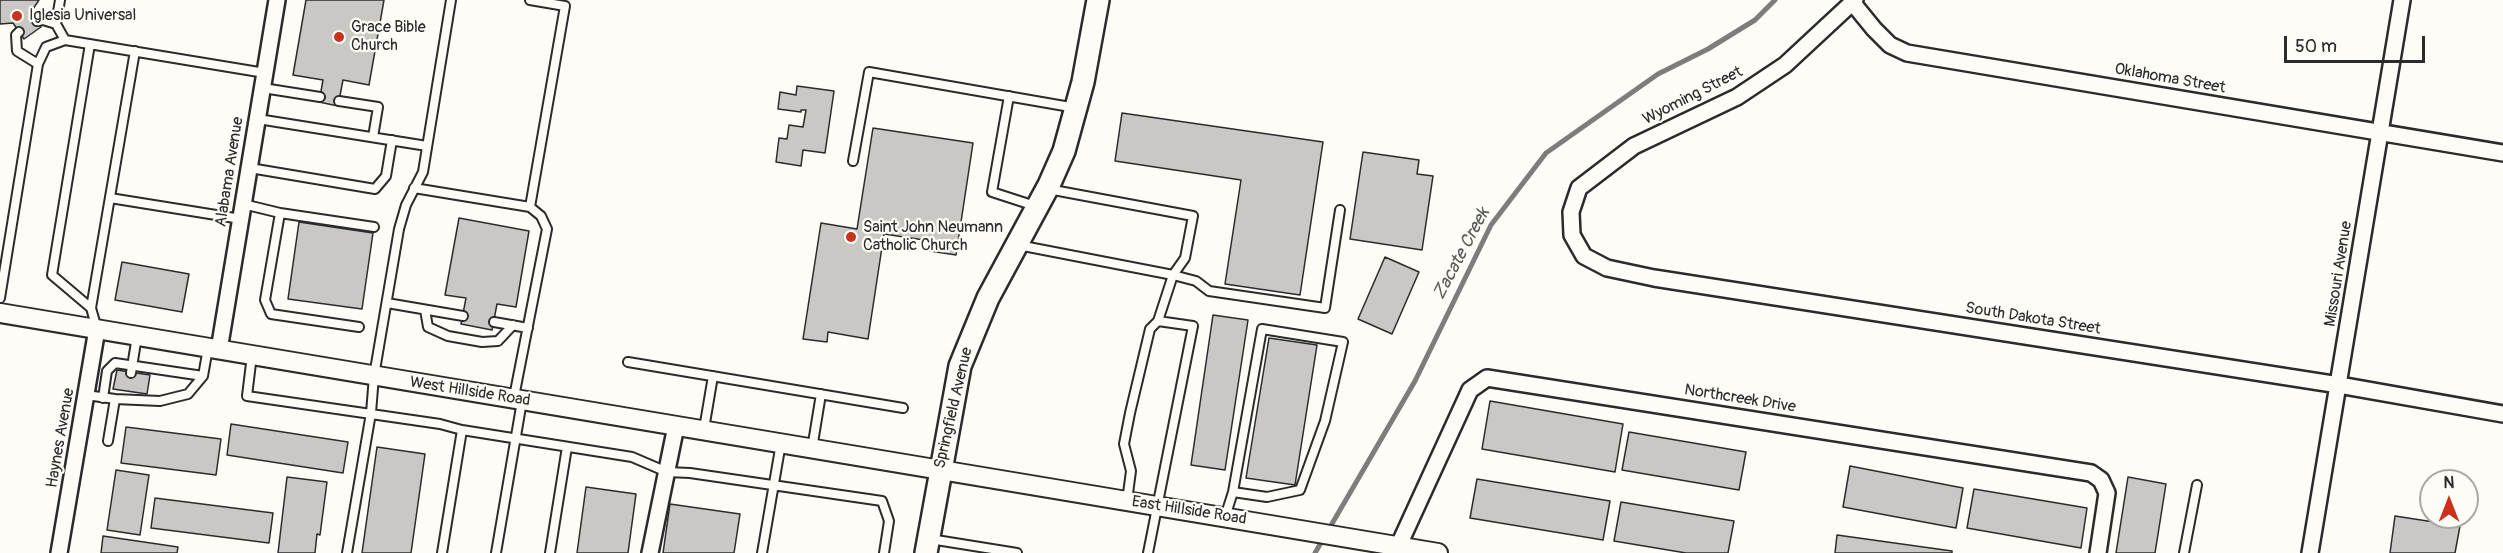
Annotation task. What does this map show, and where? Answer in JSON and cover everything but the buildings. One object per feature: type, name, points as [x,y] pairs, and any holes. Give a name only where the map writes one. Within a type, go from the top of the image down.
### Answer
[{"type":"main road","name":"Springfield Avenue","points":[[927,546],[939,470],[960,366],[984,306],[1065,151],[1077,108],[1098,0]]},
{"type":"street","name":"Alabama Avenue","points":[[214,349],[250,168],[277,0]]},
{"type":"street","name":"Missouri Avenue","points":[[2310,553],[2402,0]]},
{"type":"street","name":"Oklahoma Street","points":[[1853,1],[1890,45],[1907,53],[2503,153]]},
{"type":"street","name":"Wyoming Street","points":[[1572,235],[1571,212],[1579,189],[1634,146],[1737,97],[1785,65],[1853,1]]},
{"type":"street","name":"South Dakota Street","points":[[1572,235],[1584,256],[1591,260],[1607,268],[1654,278],[2338,385],[2503,414]]},
{"type":"street","name":"West Hillside Road","points":[[0,313],[939,470]]},
{"type":"street","name":"Haynes Avenue","points":[[59,553],[97,329]]},
{"type":"street","name":"Northcreek Drive","points":[[1398,546],[1470,390],[1487,378],[2091,473],[2101,480],[2107,493],[2098,553]]},
{"type":"street","points":[[650,553],[676,426]]},
{"type":"street","name":"East Hillside Road","points":[[939,470],[1438,553]]},
{"type":"lane","points":[[60,0],[56,24],[65,40]]},
{"type":"lane","points":[[347,553],[399,229],[414,188],[423,172],[451,0]]},
{"type":"lane","points":[[530,0],[565,6],[530,207]]},
{"type":"lane","points":[[37,21],[44,20],[56,24]]},
{"type":"lane","points":[[19,32],[16,35],[17,51],[38,63]]},
{"type":"lane","points":[[0,298],[38,63],[46,47],[65,40],[135,51],[264,80],[320,98]]},
{"type":"lane","points":[[90,44],[51,275],[91,308]]},
{"type":"lane","points":[[97,329],[91,308],[135,51]]},
{"type":"lane","points":[[853,161],[869,72],[1077,108]]},
{"type":"lane","points":[[1010,96],[992,192],[1193,216],[1185,258],[1173,275],[1158,321],[1150,329],[1124,444],[1131,471],[1127,501]]},
{"type":"lane","points":[[339,101],[378,107],[373,137]]},
{"type":"lane","points":[[258,119],[427,146]]},
{"type":"lane","points":[[250,168],[375,189],[386,176],[392,141]]},
{"type":"lane","points":[[414,188],[530,207],[541,216],[547,229],[528,328],[496,553]]},
{"type":"lane","points":[[110,198],[242,212],[280,213],[374,227]]},
{"type":"lane","points":[[1016,244],[1173,275],[1196,281],[1209,291],[1325,308],[1340,210]]},
{"type":"lane","points":[[280,213],[265,300],[271,314],[359,327]]},
{"type":"lane","points":[[387,303],[463,316]]},
{"type":"lane","points":[[424,310],[428,327],[448,336],[482,342],[498,341],[513,325]]},
{"type":"lane","points":[[1148,553],[1193,326],[1158,321]]},
{"type":"lane","points":[[494,322],[528,328]]},
{"type":"lane","points":[[1225,517],[1233,492],[1262,329],[1343,342],[1325,421],[1300,490],[1267,497],[1233,492]]},
{"type":"lane","points":[[131,369],[137,336]]},
{"type":"lane","points":[[86,395],[160,401],[188,393],[203,376],[214,349]]},
{"type":"lane","points":[[252,355],[247,396],[371,413],[632,457],[667,472],[882,501],[889,521],[884,553]]},
{"type":"lane","points":[[628,362],[903,408]]},
{"type":"lane","points":[[103,398],[106,371],[115,363],[131,369],[203,376]]},
{"type":"lane","points":[[704,431],[713,376]]},
{"type":"lane","points":[[126,400],[128,391]]},
{"type":"lane","points":[[812,449],[821,394]]},
{"type":"lane","points":[[108,441],[115,399]]},
{"type":"lane","points":[[442,553],[462,430]]},
{"type":"lane","points":[[762,553],[781,443]]},
{"type":"lane","points":[[550,553],[567,447]]},
{"type":"lane","points":[[2184,553],[2197,485]]},
{"type":"lane","points":[[927,546],[1017,553]]},
{"type":"waterway","name":"Zacate Creek","points":[[1315,553],[1415,381],[1491,225],[1546,153],[1658,74],[1708,49],[1755,20],[1775,0]]},
{"type":"place","name":"Iglesia Universal","points":[[17,16]]},
{"type":"place","name":"Grace Bible Church","points":[[339,37]]},
{"type":"place","name":"Saint John Neumann Catholic Church","points":[[851,237]]}]
